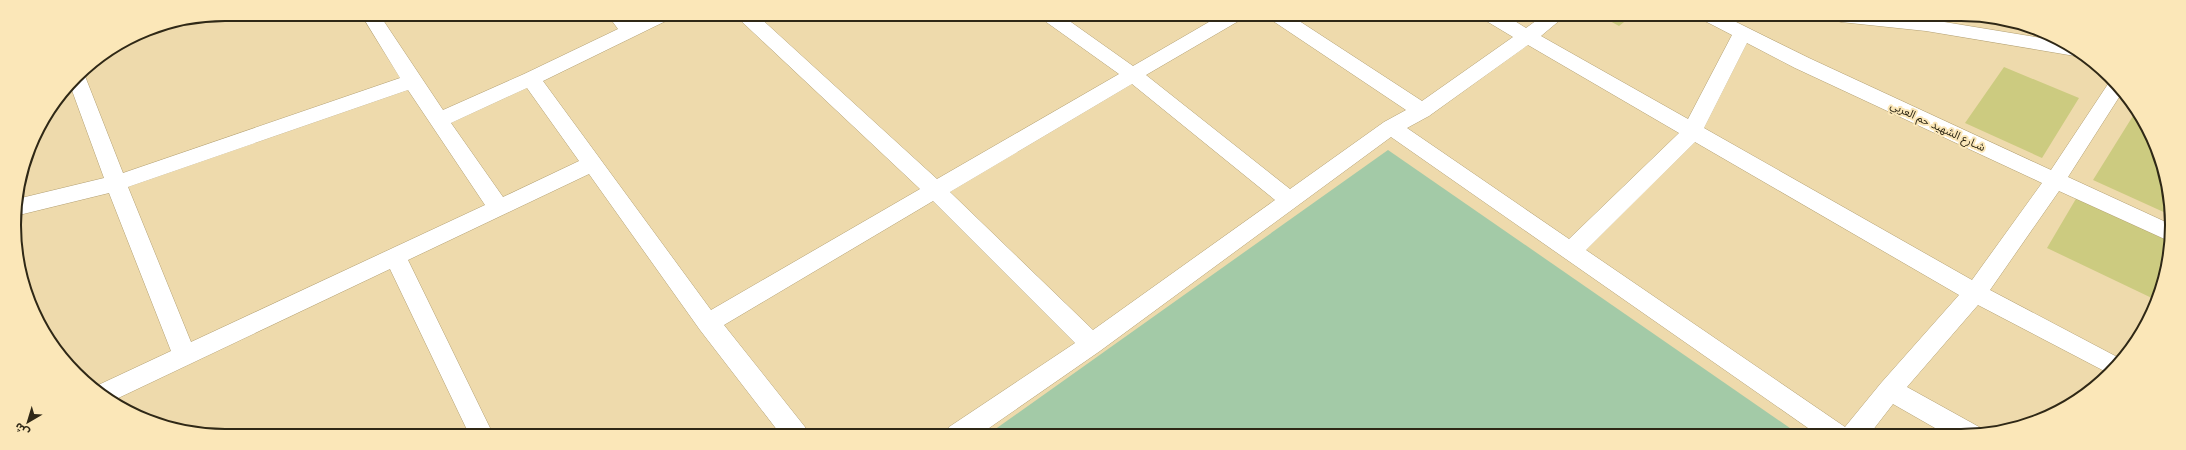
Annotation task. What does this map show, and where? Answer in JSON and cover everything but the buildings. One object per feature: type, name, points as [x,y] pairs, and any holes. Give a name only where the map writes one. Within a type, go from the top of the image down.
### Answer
[{"type":"street","points":[[377,21],[412,81],[499,208]]},
{"type":"street","points":[[621,21],[630,32]]},
{"type":"street","points":[[439,120],[531,79],[651,21]]},
{"type":"street","points":[[754,21],[935,190],[1092,344]]},
{"type":"street","points":[[1057,21],[1133,75],[1291,201]]},
{"type":"street","points":[[708,323],[1225,21]]},
{"type":"street","points":[[1286,21],[1422,111]]},
{"type":"street","points":[[1500,21],[1975,293],[2109,365]]},
{"type":"street","points":[[967,429],[1092,344],[1291,201],[1390,127],[1422,111],[1549,21]]},
{"type":"street","name":"شـارع الشهيد حم العربي","points":[[1718,21],[1802,63],[2165,231]]},
{"type":"street","points":[[1929,21],[2062,47]]},
{"type":"street","points":[[1570,251],[1692,132],[1742,33]]},
{"type":"street","points":[[531,79],[708,323],[791,429]]},
{"type":"street","points":[[22,206],[116,183],[412,81]]},
{"type":"street","points":[[79,83],[116,183],[185,356]]},
{"type":"street","points":[[1859,429],[1890,390],[1975,293],[2055,181],[2114,90]]},
{"type":"street","points":[[1390,127],[1828,429]]},
{"type":"street","points":[[108,392],[592,164]]},
{"type":"street","points":[[395,257],[478,429]]},
{"type":"street","points":[[1890,390],[1960,429]]},
{"type":"green space","points":[[1388,150],[1791,429],[995,429]]}]
